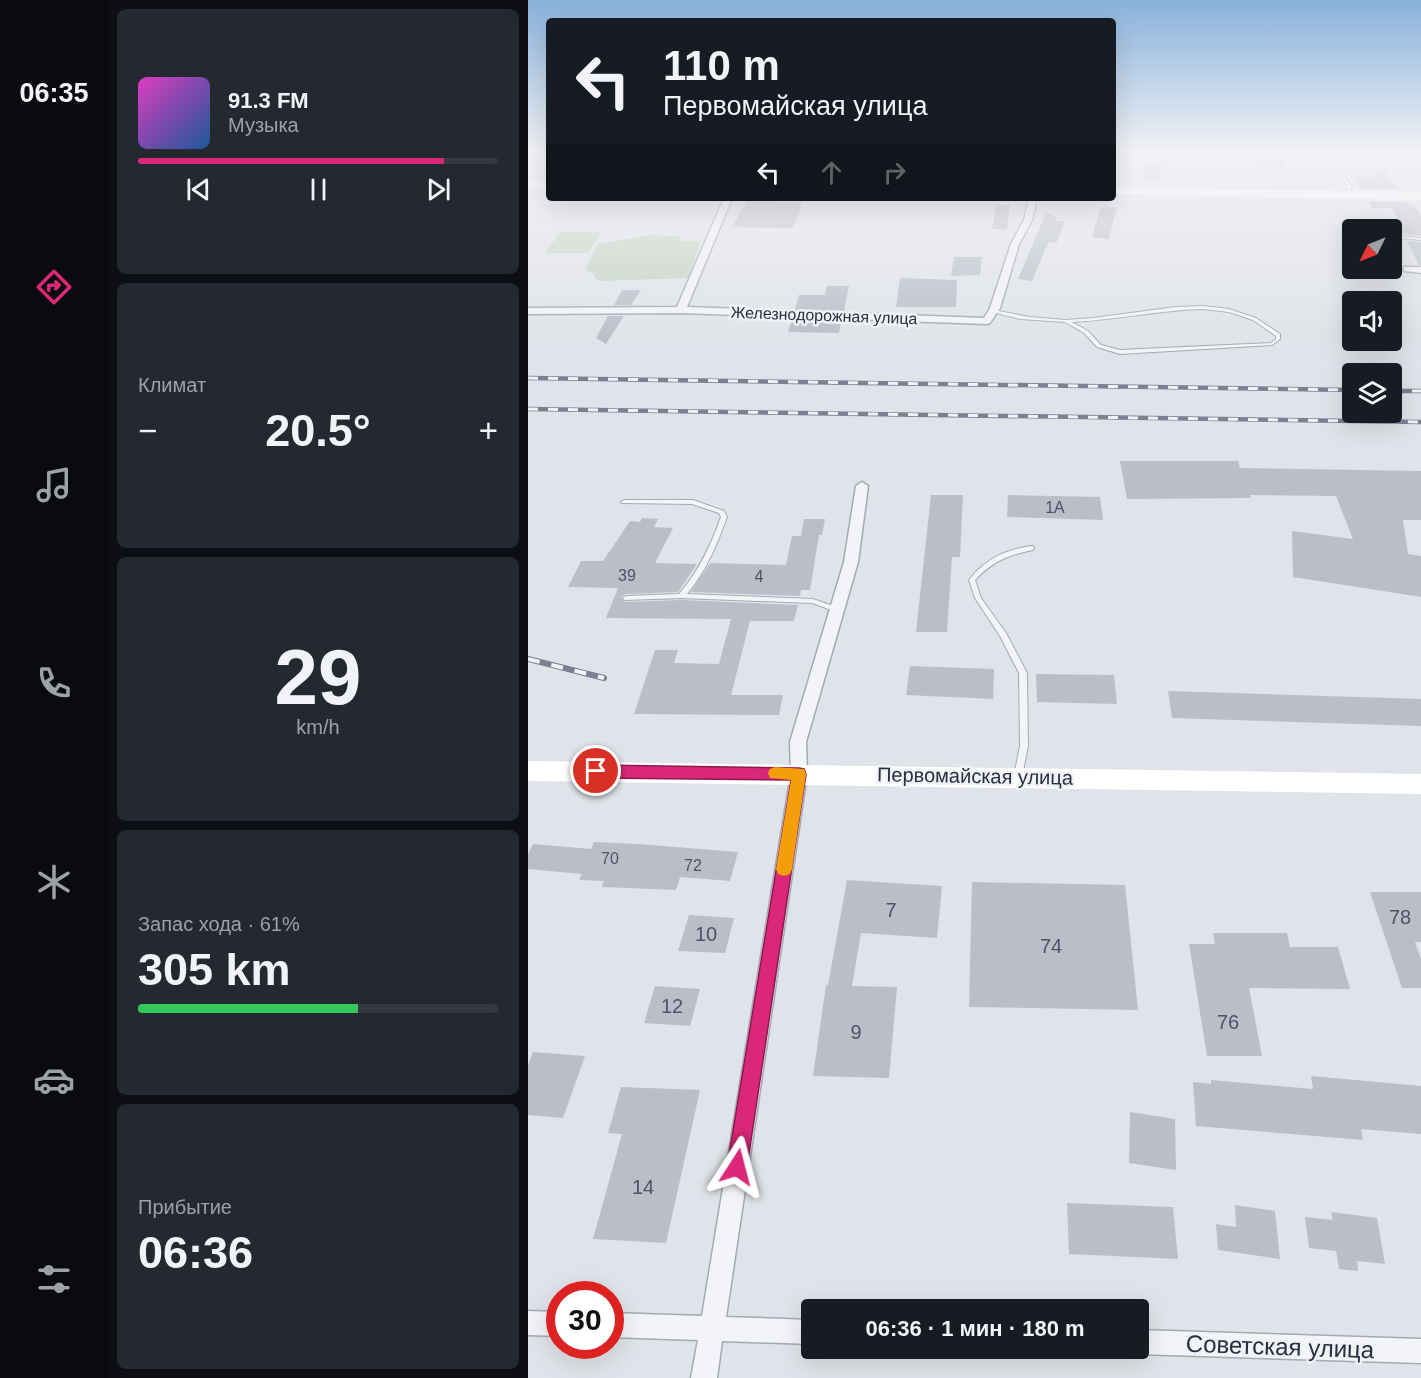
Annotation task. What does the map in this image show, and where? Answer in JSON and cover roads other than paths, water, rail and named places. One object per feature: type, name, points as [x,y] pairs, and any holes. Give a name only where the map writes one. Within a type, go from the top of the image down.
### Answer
[{"type":"main road","name":"Первомайская улица","points":[[528,771],[1421,784]]},
{"type":"street","points":[[681,310],[720,217]]},
{"type":"street","points":[[994,311],[1015,244],[1029,217]]},
{"type":"street","points":[[1407,269],[1421,270]]},
{"type":"street","name":"Железнодорожная улица","points":[[528,311],[681,310],[987,321],[994,311]]},
{"type":"street","points":[[704,1378],[799,774],[798,742],[851,562],[862,486]]},
{"type":"street","points":[[528,1323],[546,1324]]},
{"type":"street","points":[[624,1326],[801,1332]]},
{"type":"street","name":"Советская улица","points":[[1149,1342],[1421,1351]]},
{"type":"lane","points":[[1402,237],[1421,239]]},
{"type":"lane","points":[[994,311],[1011,317],[1066,321],[1209,307],[1252,317],[1278,335],[1278,339],[1272,344],[1120,352],[1099,346],[1086,332],[1066,321]]},
{"type":"lane","points":[[624,502],[693,502],[722,512],[724,517],[709,556],[692,584],[681,596]]},
{"type":"lane","points":[[1018,777],[1024,747],[1023,673],[1003,635],[978,598],[972,580],[988,565],[1012,550],[1031,548]]},
{"type":"lane","points":[[626,598],[681,596],[813,601],[837,610]]},
{"type":"railway","points":[[528,378],[1342,390]]},
{"type":"railway","points":[[1402,391],[1421,391]]},
{"type":"railway","points":[[528,409],[1421,422]]},
{"type":"railway","points":[[528,659],[604,678]]}]
